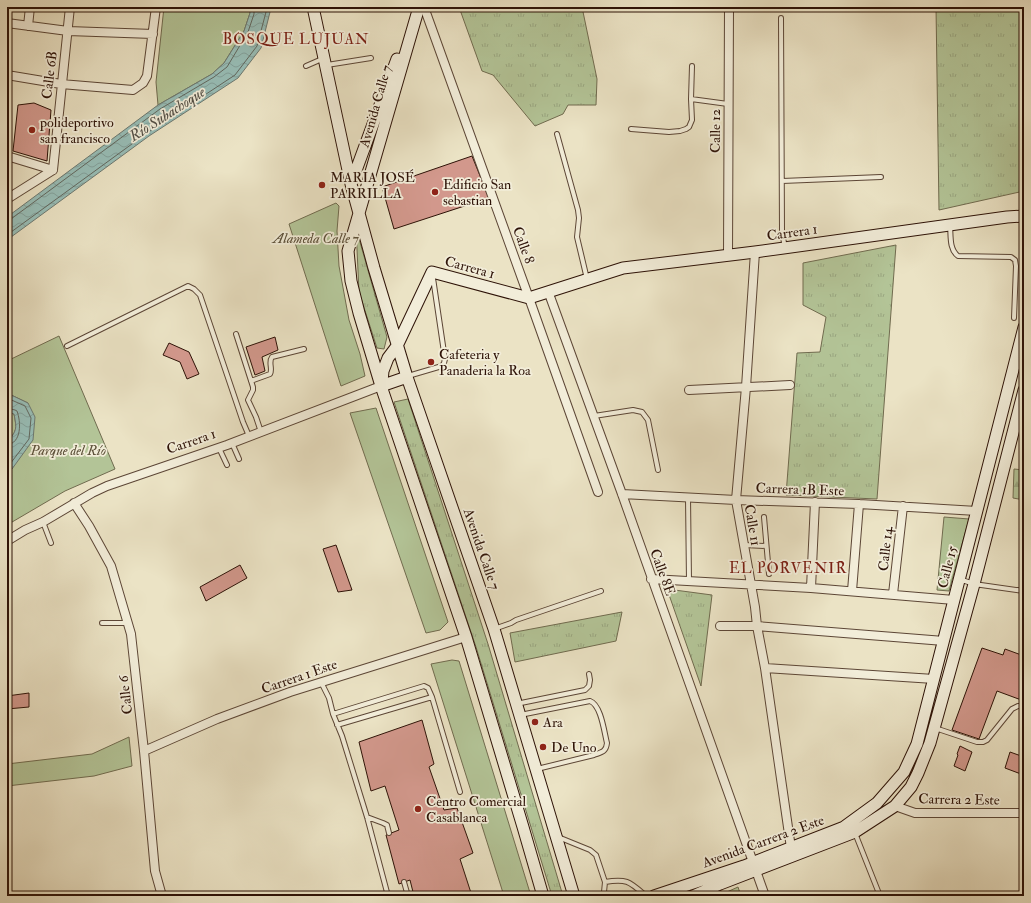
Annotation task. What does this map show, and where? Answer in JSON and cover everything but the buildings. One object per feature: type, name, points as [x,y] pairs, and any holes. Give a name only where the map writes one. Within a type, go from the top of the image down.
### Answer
[{"type":"street","points":[[28,26],[30,7]]},
{"type":"street","name":"Calle 6B","points":[[52,170],[70,7]]},
{"type":"street","points":[[7,75],[61,84],[133,90],[143,83],[148,76],[156,7]]},
{"type":"street","name":"Avenida Calle 7","points":[[313,7],[351,184],[374,268],[407,377],[494,629],[574,896]]},
{"type":"street","name":"Avenida Calle 7","points":[[351,184],[417,7]]},
{"type":"street","name":"Avenida Calle 7","points":[[417,7],[348,251],[351,281],[381,386],[466,637],[524,827],[543,896]]},
{"type":"street","name":"Calle 8","points":[[424,7],[598,492]]},
{"type":"street","name":"Calle 12","points":[[728,255],[729,7]]},
{"type":"street","points":[[7,23],[68,31],[153,34]]},
{"type":"street","points":[[7,156],[52,170]]},
{"type":"street","points":[[7,198],[52,170]]},
{"type":"street","name":"Carrera 1","points":[[7,541],[107,486],[232,443],[381,386],[383,371],[388,358],[397,346],[432,272],[529,298],[624,268],[1024,216]]},
{"type":"street","name":"Calle 11","points":[[755,252],[746,387],[736,500],[757,626],[766,668],[791,848]]},
{"type":"street","name":"Calle 8E","points":[[548,291],[755,866]]},
{"type":"street","name":"Calle 15","points":[[877,803],[904,772],[917,744],[1022,343],[1024,328]]},
{"type":"street","points":[[381,386],[407,377]]},
{"type":"street","points":[[689,390],[790,385]]},
{"type":"street","points":[[894,806],[911,787],[915,780],[930,743],[1021,410],[1024,390]]},
{"type":"street","name":"Carrera 1B Este","points":[[622,494],[903,506],[977,511]]},
{"type":"street","points":[[811,588],[815,502]]},
{"type":"street","name":"Calle 6","points":[[74,503],[89,526],[111,566],[131,634],[156,871],[162,896]]},
{"type":"street","points":[[852,591],[859,504]]},
{"type":"street","name":"Calle 14","points":[[893,594],[903,506]]},
{"type":"street","points":[[652,579],[811,588],[954,600]]},
{"type":"street","points":[[720,626],[757,626],[944,641]]},
{"type":"street","name":"Carrera 1 Este","points":[[144,751],[217,719],[290,692],[466,637]]},
{"type":"street","points":[[766,668],[934,679]]},
{"type":"street","name":"Avenida Carrera 2 Este","points":[[693,896],[791,848],[844,827],[877,803]]},
{"type":"street","name":"Avenida Carrera 2 Este","points":[[654,896],[755,866],[855,832],[894,806]]},
{"type":"street","name":"Carrera 2 Este","points":[[894,806],[914,813],[1024,813]]},
{"type":"street","points":[[755,866],[766,896]]},
{"type":"lane","points":[[781,18],[782,232],[785,248]]},
{"type":"lane","points":[[306,66],[325,62],[372,58]]},
{"type":"lane","points":[[631,129],[669,132],[680,131],[689,127],[692,120],[692,66]]},
{"type":"lane","points":[[691,99],[728,104]]},
{"type":"lane","points":[[557,134],[578,210],[579,218],[577,237],[587,279]]},
{"type":"lane","points":[[782,182],[881,177]]},
{"type":"lane","points":[[950,225],[952,248],[958,256],[1011,256],[1015,260],[1014,318]]},
{"type":"lane","points":[[407,377],[442,366],[445,359],[432,272]]},
{"type":"lane","points":[[67,346],[188,286],[200,295],[249,436]]},
{"type":"lane","points":[[236,334],[253,387],[248,400],[261,432]]},
{"type":"lane","points":[[251,381],[270,374],[270,360],[272,357],[304,349]]},
{"type":"lane","points":[[593,416],[632,410],[642,412],[648,420],[658,470]]},
{"type":"lane","points":[[232,443],[239,459]]},
{"type":"lane","points":[[219,447],[227,465]]},
{"type":"lane","points":[[688,497],[689,581]]},
{"type":"lane","points":[[764,517],[768,574]]},
{"type":"lane","points":[[43,522],[51,543]]},
{"type":"lane","points":[[744,546],[766,546]]},
{"type":"lane","points":[[959,579],[974,584],[1024,591]]},
{"type":"lane","points":[[494,629],[601,591]]},
{"type":"lane","points":[[102,623],[128,623]]},
{"type":"lane","points":[[516,704],[584,690],[589,686],[589,674]]},
{"type":"lane","points":[[321,682],[329,698],[367,817],[388,896]]},
{"type":"lane","points":[[333,714],[424,686],[428,688],[460,792]]},
{"type":"lane","points":[[337,725],[432,697]]},
{"type":"lane","points":[[519,715],[590,700],[594,702],[598,711],[607,743],[606,748],[602,752],[536,769]]},
{"type":"lane","points":[[934,728],[977,742],[983,742],[987,740],[1012,709],[1018,706],[1024,706]]},
{"type":"lane","points":[[367,817],[387,825],[389,834]]},
{"type":"lane","points":[[855,832],[880,896]]},
{"type":"lane","points":[[556,836],[590,850],[596,856],[605,882],[604,892],[601,896]]},
{"type":"lane","points":[[605,882],[617,880],[626,881],[646,896]]},
{"type":"lane","points":[[404,882],[408,896]]},
{"type":"green space","points":[[164,7],[250,7],[250,13],[244,31],[224,63],[212,74],[158,105],[156,82]]},
{"type":"green space","points":[[459,7],[582,7],[597,79],[596,105],[568,105],[563,114],[535,126],[493,75],[482,71]]},
{"type":"green space","points":[[936,7],[1024,7],[1024,191],[939,210]]},
{"type":"green space","name":"Alameda Calle 7","points":[[336,203],[339,206],[337,231],[339,266],[349,320],[360,354],[365,376],[341,386],[289,224]]},
{"type":"green space","points":[[356,228],[387,337],[384,349],[377,348],[359,292]]},
{"type":"green space","points":[[896,245],[877,499],[786,495],[797,353],[820,352],[826,317],[803,305],[803,263]]},
{"type":"green space","name":"Parque del Río","points":[[59,336],[115,469],[65,491],[7,525],[7,473],[12,469],[28,403],[7,393],[7,361]]},
{"type":"green space","points":[[408,399],[488,644],[563,896],[552,896],[476,647],[394,402]]},
{"type":"green space","points":[[376,408],[448,622],[440,630],[426,633],[350,413]]},
{"type":"green space","points":[[7,412],[14,414],[16,427],[13,435],[7,442]]},
{"type":"green space","points":[[1014,469],[1024,470],[1024,500],[1013,498]]},
{"type":"green space","points":[[944,517],[969,519],[949,591],[937,590]]},
{"type":"green space","points":[[667,589],[712,595],[701,686]]},
{"type":"green space","points":[[622,612],[616,641],[515,662],[510,633]]},
{"type":"green space","points":[[452,660],[459,661],[531,896],[504,896],[431,664]]},
{"type":"green space","points":[[129,737],[132,766],[94,776],[7,786],[7,764],[92,754]]},
{"type":"green space","points":[[738,887],[741,896],[718,896]]},
{"type":"water","name":"Río Subachoque","points":[[250,7],[268,7],[270,12],[261,48],[238,78],[149,136],[7,240],[7,217],[158,105],[212,74],[224,63],[244,31],[250,13]]},
{"type":"water","points":[[7,393],[28,403],[35,417],[33,440],[12,469],[7,473],[7,442],[13,435],[16,423],[14,414],[7,412]]},
{"type":"place","name":"polideportivo san francisco","points":[[32,130]]},
{"type":"place","name":"MARIA JOSÉ PARRILLA","points":[[322,185]]},
{"type":"place","name":"Edificio San sebastian","points":[[435,192]]},
{"type":"place","name":"Cafeteria y Panaderia la Roa","points":[[431,362]]},
{"type":"place","name":"Ara","points":[[535,722]]},
{"type":"place","name":"De Uno","points":[[543,747]]},
{"type":"place","name":"Centro Comercial Casablanca","points":[[418,809]]},
{"type":"district","name":"BOSQUE LUJUAN","points":[[296,39]]},
{"type":"district","name":"EL PORVENIR","points":[[788,568]]}]
